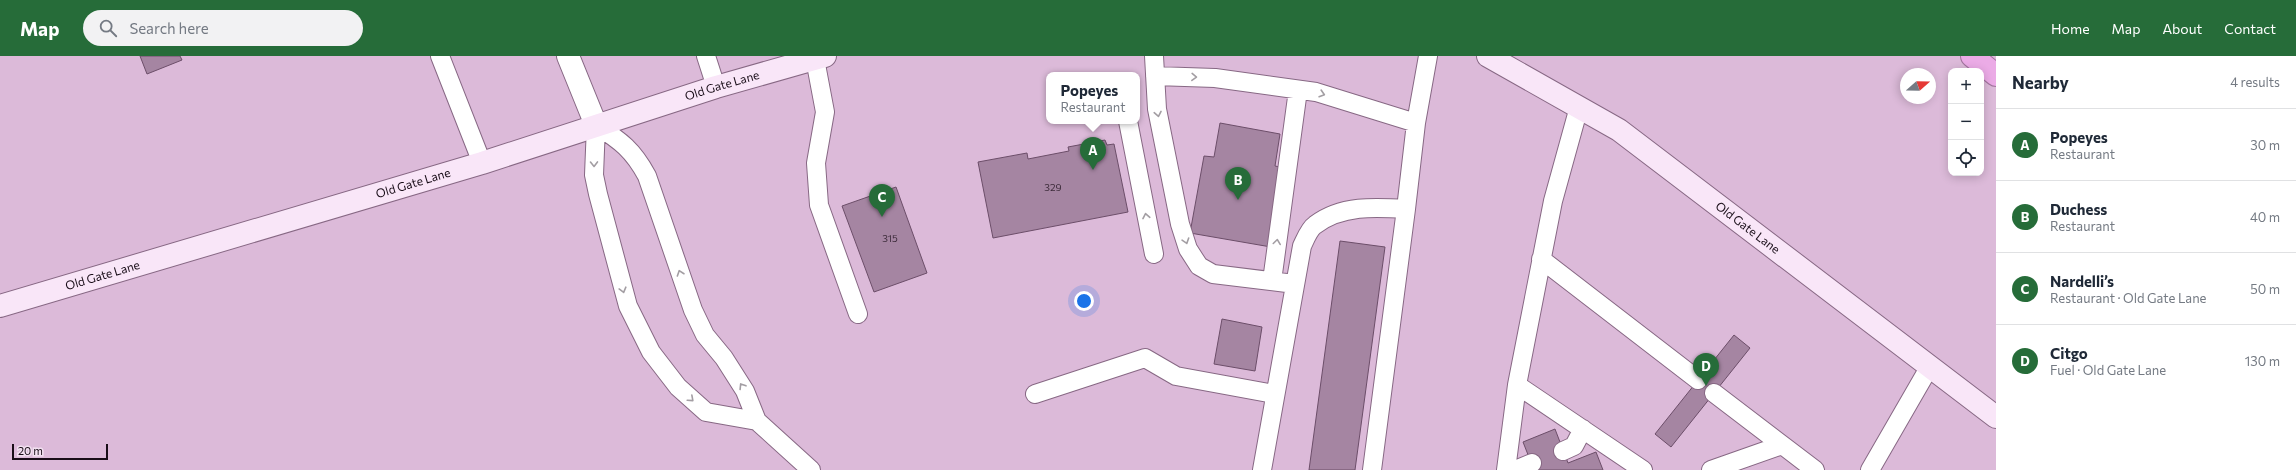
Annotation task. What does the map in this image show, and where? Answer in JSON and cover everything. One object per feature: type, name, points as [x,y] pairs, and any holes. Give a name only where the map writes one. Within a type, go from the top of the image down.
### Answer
[{"type":"highway","points":[[1972,56],[1996,74]]},
{"type":"main road","name":"Old Gate Lane","points":[[1488,56],[1619,130],[1996,417]]},
{"type":"main road","name":"Old Gate Lane","points":[[0,306],[482,163],[716,87],[820,57]]},
{"type":"street","points":[[568,56],[596,125]]},
{"type":"lane","points":[[440,56],[482,163]]},
{"type":"lane","points":[[706,56],[716,87]]},
{"type":"lane","points":[[1154,56],[1157,109],[1180,224],[1188,249],[1199,266],[1213,274],[1295,284]]},
{"type":"lane","points":[[1372,470],[1416,123],[1428,56]]},
{"type":"lane","points":[[820,57],[825,112],[816,163],[819,205],[858,314]]},
{"type":"lane","points":[[1155,76],[1215,78],[1316,92],[1416,123]]},
{"type":"lane","points":[[1272,281],[1298,90]]},
{"type":"lane","points":[[1506,470],[1517,385],[1552,201],[1579,107]]},
{"type":"lane","points":[[1129,124],[1154,254]]},
{"type":"lane","points":[[596,125],[594,176],[628,306],[651,352],[678,387],[706,412],[757,421]]},
{"type":"lane","points":[[596,125],[624,143],[638,159],[647,176],[693,310],[705,335],[724,358],[745,391],[757,421],[812,470]]},
{"type":"lane","points":[[1262,470],[1274,394],[1302,246],[1314,226],[1337,213],[1371,207],[1406,209]]},
{"type":"lane","points":[[1541,259],[1698,380]]},
{"type":"lane","points":[[1035,394],[1145,358],[1176,376],[1274,394]]},
{"type":"lane","points":[[1870,470],[1930,366]]},
{"type":"lane","points":[[1517,385],[1643,470]]},
{"type":"lane","points":[[1714,393],[1815,470]]},
{"type":"lane","points":[[1572,452],[1583,429]]},
{"type":"lane","points":[[1711,470],[1782,445]]},
{"type":"building","points":[[140,56],[180,56],[182,60],[147,74]]},
{"type":"building","points":[[1220,123],[1280,134],[1275,166],[1285,168],[1271,247],[1190,233],[1204,156],[1214,157]]},
{"type":"building","points":[[1105,140],[1107,145],[1114,144],[1128,212],[993,238],[978,162],[1027,153],[1028,159],[1069,151],[1068,147]]},
{"type":"building","points":[[896,187],[927,273],[874,292],[842,206]]},
{"type":"building","points":[[1340,241],[1385,247],[1355,470],[1309,470]]},
{"type":"building","points":[[1222,319],[1262,327],[1255,371],[1214,364]]},
{"type":"building","points":[[1734,335],[1750,348],[1671,447],[1655,434]]},
{"type":"building","points":[[1555,429],[1568,463],[1596,452],[1603,470],[1534,470],[1523,442]]},
{"type":"place","name":"Popeyes","points":[[1093,170]]},
{"type":"place","name":"Duchess","points":[[1238,200]]},
{"type":"place","name":"Nardelli’s","points":[[882,217]]},
{"type":"place","name":"Citgo","points":[[1706,386]]}]
